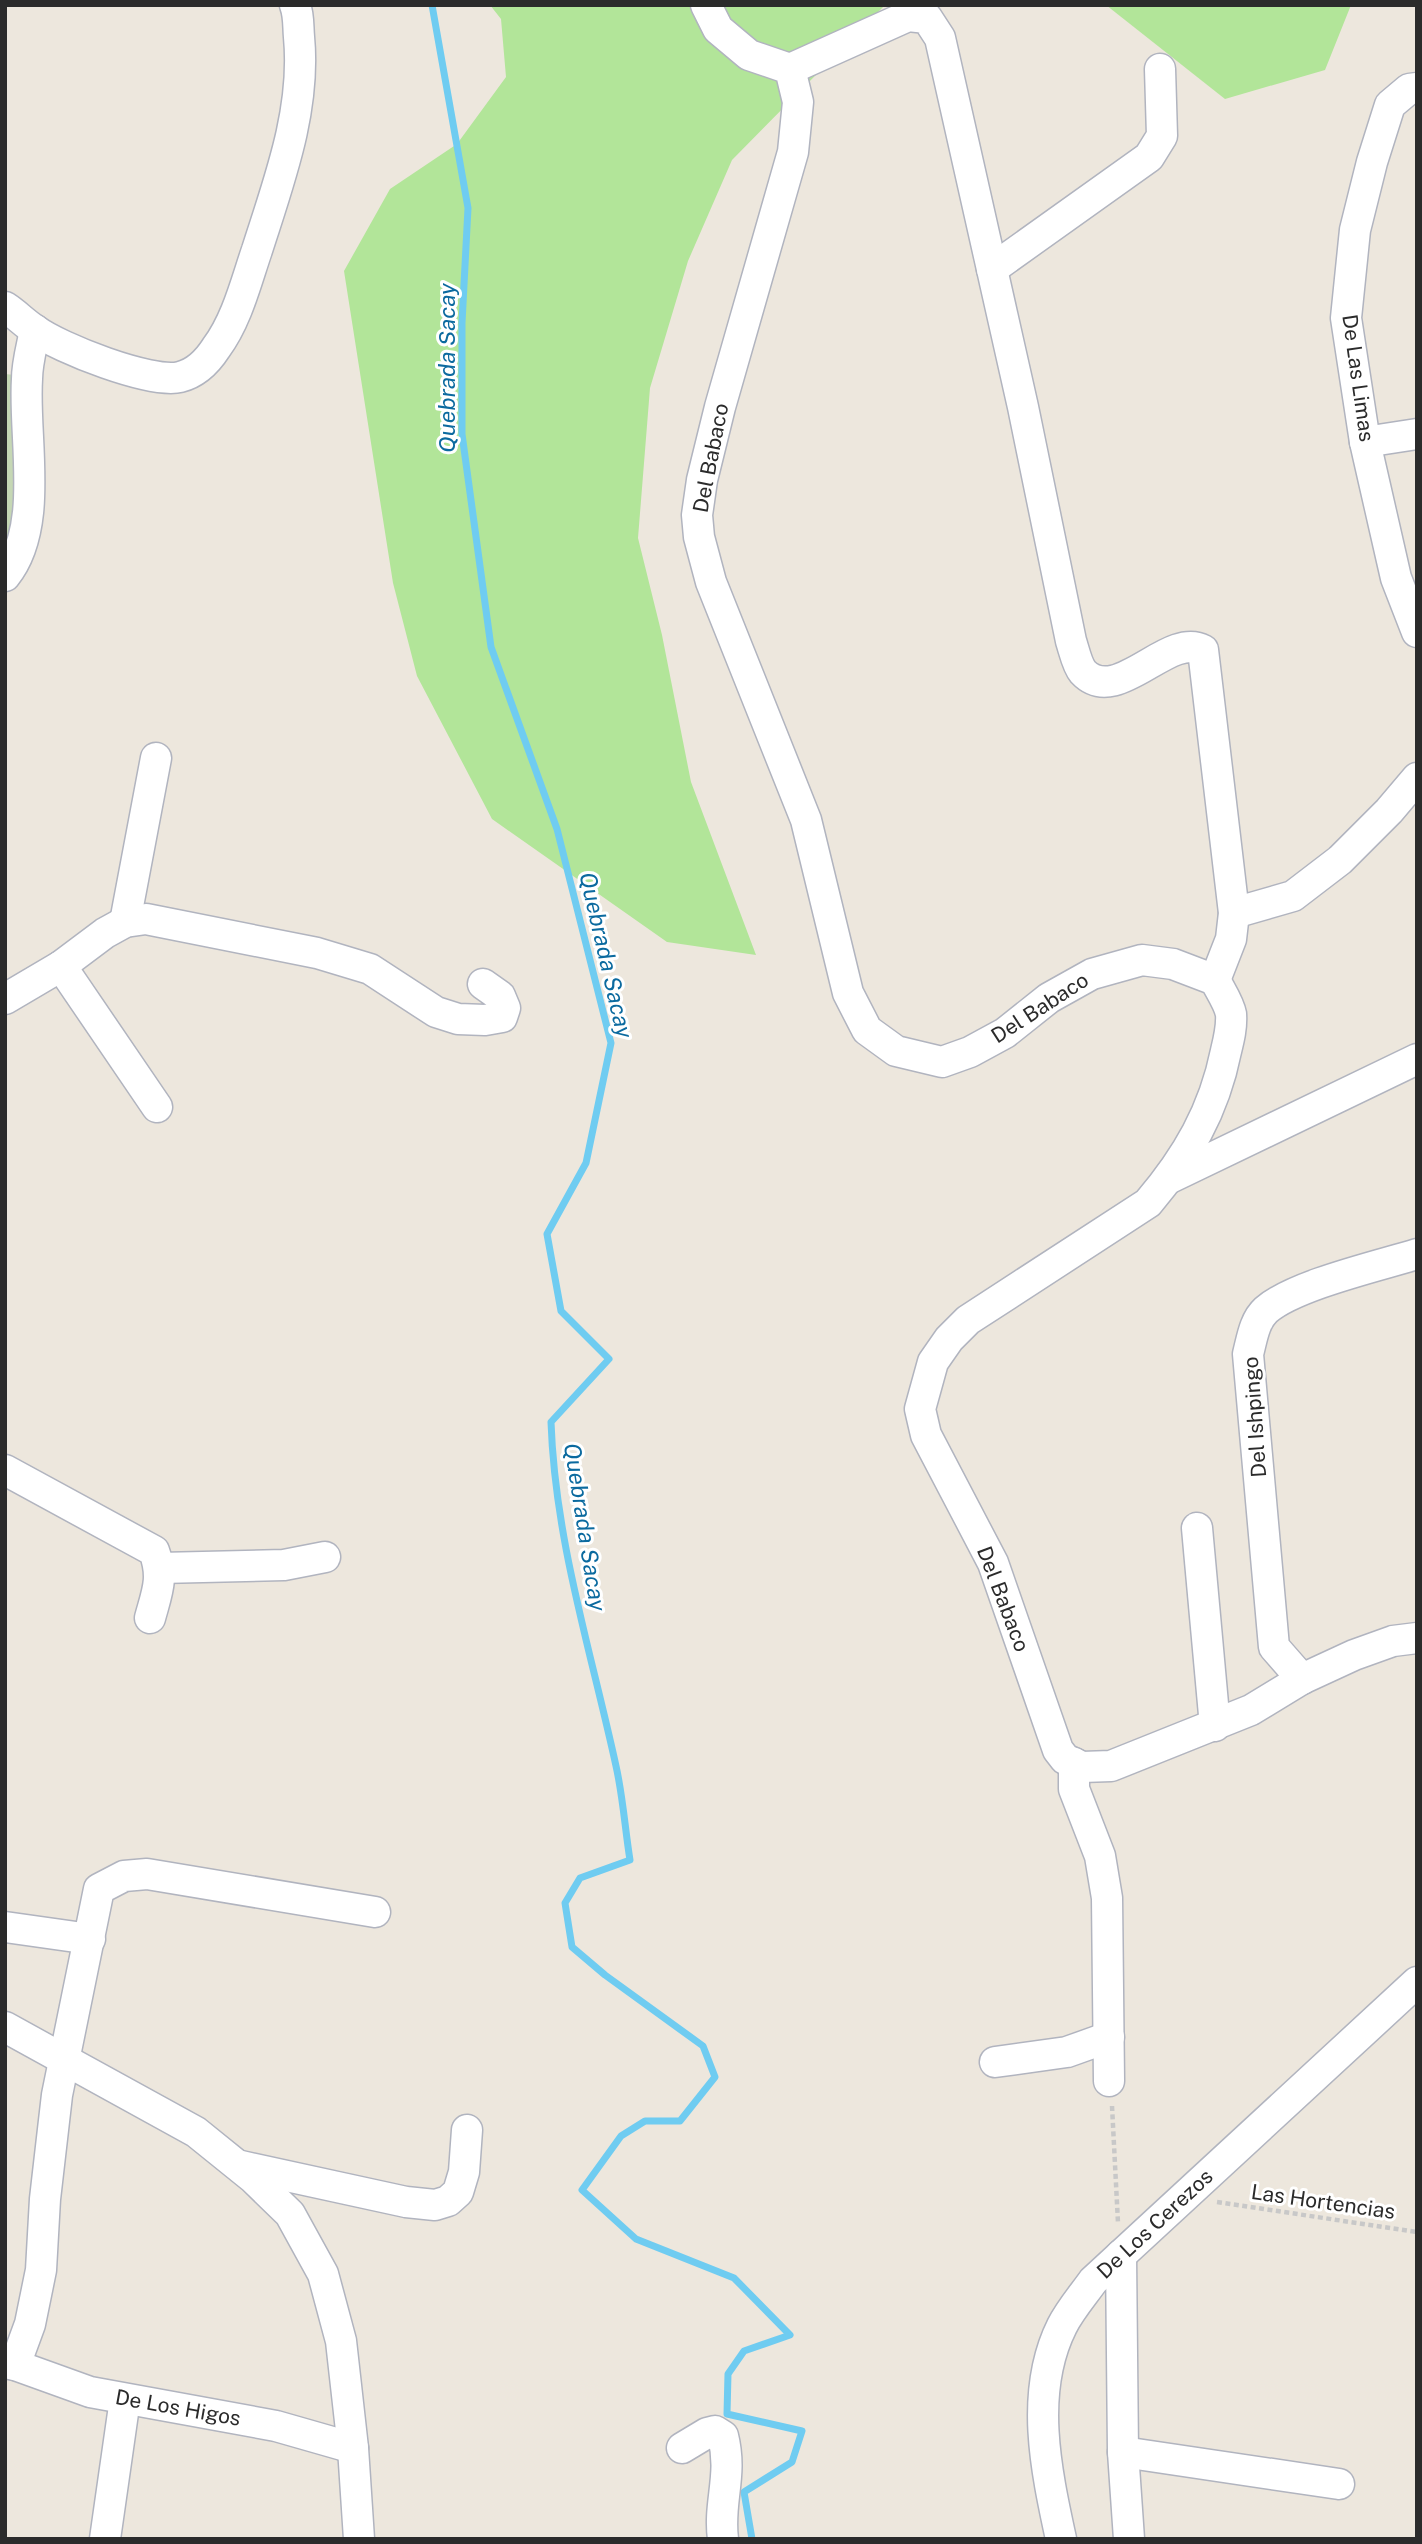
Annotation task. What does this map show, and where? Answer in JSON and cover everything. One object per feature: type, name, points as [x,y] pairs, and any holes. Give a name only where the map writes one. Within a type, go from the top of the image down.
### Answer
[{"type":"street","points":[[5,307],[63,347],[148,375],[176,378],[194,373],[217,348],[239,304],[289,148],[299,90],[301,55],[295,5]]},
{"type":"street","points":[[706,5],[718,29],[749,55],[790,69],[908,16],[927,18],[940,38],[1071,641],[1082,671],[1096,680],[1116,681],[1188,646],[1203,650],[1234,913],[1231,939],[1215,980]]},
{"type":"street","name":"Del Babaco","points":[[790,69],[797,102],[793,152],[720,407],[702,480],[697,515],[699,537],[711,582],[806,820],[848,993],[867,1030],[896,1051],[942,1062],[970,1052],[1005,1033],[1049,998],[1092,974],[1142,960],[1173,964],[1215,980],[1230,1011],[1231,1027],[1221,1077],[1200,1131],[1168,1180],[1148,1203],[968,1320],[949,1339],[933,1362],[920,1409],[926,1435],[993,1563],[1058,1750],[1065,1759],[1074,1763]]},
{"type":"street","points":[[992,269],[1149,157],[1162,136],[1160,69]]},
{"type":"street","name":"De Las Limas","points":[[1413,89],[1390,105],[1372,162],[1355,230],[1346,318],[1365,442],[1396,578],[1417,632]]},
{"type":"street","points":[[6,573],[23,542],[28,502],[26,377],[35,330]]},
{"type":"street","points":[[1365,442],[1417,434]]},
{"type":"street","points":[[125,922],[156,758]]},
{"type":"street","points":[[1234,913],[1266,906],[1293,896],[1340,860],[1417,779]]},
{"type":"street","points":[[5,999],[61,966],[105,933],[125,922],[146,919],[317,953],[370,969],[436,1012],[458,1019],[485,1020],[502,1017],[505,1008],[500,996],[483,984]]},
{"type":"street","points":[[61,966],[157,1107]]},
{"type":"street","points":[[1168,1180],[1417,1059]]},
{"type":"street","name":"Del Ishpingo","points":[[1302,1679],[1274,1647],[1248,1354],[1255,1325],[1265,1311],[1296,1292],[1417,1254]]},
{"type":"street","points":[[5,1470],[154,1551],[160,1568],[160,1582],[150,1618]]},
{"type":"street","points":[[1197,1528],[1215,1726]]},
{"type":"street","points":[[160,1568],[284,1565],[325,1557]]},
{"type":"street","points":[[1109,2081],[1107,1898],[1100,1856],[1074,1789],[1074,1763],[1091,1768],[1111,1766],[1215,1726],[1251,1710],[1302,1679],[1393,1641],[1417,1639]]},
{"type":"street","points":[[10,2364],[30,2324],[41,2270],[46,2186],[57,2095],[99,1889],[124,1876],[147,1874],[375,1912]]},
{"type":"street","points":[[5,1927],[90,1939]]},
{"type":"street","name":"De Los Cerezos","points":[[1061,2539],[1047,2473],[1044,2414],[1046,2368],[1062,2325],[1093,2281],[1417,1982]]},
{"type":"street","points":[[5,2027],[196,2132],[237,2165],[289,2214],[323,2274],[341,2341],[353,2448],[359,2539]]},
{"type":"street","points":[[995,2062],[1067,2052],[1109,2037]]},
{"type":"street","points":[[237,2165],[406,2202],[435,2205],[449,2201],[458,2192],[464,2172],[467,2130]]},
{"type":"street","points":[[1121,2255],[1123,2452],[1129,2539]]},
{"type":"street","name":"De Los Higos","points":[[10,2364],[90,2392],[276,2426],[353,2448]]},
{"type":"street","points":[[105,2539],[125,2399]]},
{"type":"street","points":[[682,2448],[707,2433],[715,2431],[723,2436],[727,2454],[727,2482],[721,2523],[723,2539]]},
{"type":"street","points":[[1123,2452],[1339,2484]]},
{"type":"path","points":[[1109,2081],[1114,2122],[1115,2196],[1121,2255]]},
{"type":"path","name":"Las Hortencias","points":[[1184,2197],[1417,2232]]},
{"type":"green space","points":[[490,5],[885,5],[732,160],[688,261],[650,388],[638,538],[662,635],[691,782],[756,955],[667,942],[492,819],[417,676],[393,583],[344,271],[390,189],[457,144],[506,77],[501,19]]},
{"type":"green space","points":[[1106,5],[1351,5],[1325,70],[1225,99]]},
{"type":"green space","points":[[5,374],[15,375],[14,538],[5,538]]},
{"type":"waterway","name":"Quebrada Sacay","points":[[432,5],[468,208],[462,323],[462,434],[491,647],[557,829],[611,1043],[586,1163],[547,1234],[561,1311],[609,1359],[551,1422],[559,1509],[618,1778],[630,1860],[580,1878],[565,1903],[572,1947],[605,1975],[703,2046],[715,2077],[680,2121],[645,2121],[621,2136],[582,2190],[636,2239],[734,2278],[790,2335],[744,2351],[728,2374],[727,2414],[802,2431],[792,2462],[744,2492],[752,2539]]}]
